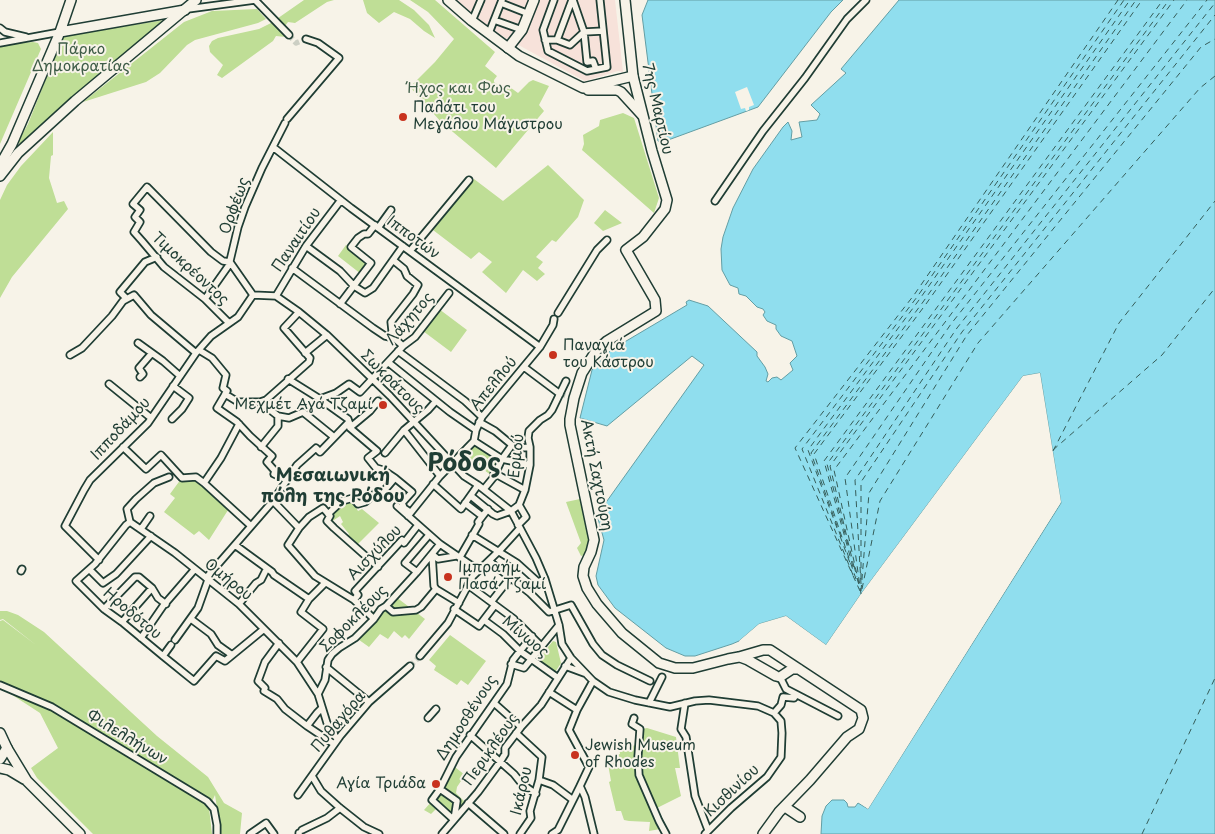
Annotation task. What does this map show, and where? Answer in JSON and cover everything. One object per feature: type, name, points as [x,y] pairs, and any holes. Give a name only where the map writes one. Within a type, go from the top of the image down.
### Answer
[{"type":"main road","points":[[0,165],[12,144],[60,32],[71,0]]},
{"type":"main road","points":[[0,176],[18,153],[75,101],[196,0]]},
{"type":"main road","points":[[448,0],[472,21],[528,61],[591,91],[618,90],[642,115]]},
{"type":"main road","points":[[508,48],[522,30],[534,0]]},
{"type":"main road","name":"7ης Μαρτίου","points":[[625,0],[633,76],[642,115],[667,200],[665,208],[643,237],[626,250],[656,305]]},
{"type":"main road","points":[[60,32],[186,10]]},
{"type":"main road","points":[[583,88],[633,76]]},
{"type":"main road","name":"Ακτή Σαχτούρη","points":[[656,305],[656,311],[607,341],[596,351],[582,373],[574,398],[570,419],[594,540],[584,567],[585,582],[597,604],[622,633],[660,663],[664,672],[693,668],[767,649],[858,706],[863,714],[859,729],[847,736],[785,806]]},
{"type":"main road","points":[[740,657],[780,677],[789,670],[799,669]]},
{"type":"main road","points":[[0,733],[4,747],[27,781],[77,833]]},
{"type":"main road","points":[[0,759],[4,747]]},
{"type":"main road","points":[[0,768],[10,770],[27,781]]},
{"type":"main road","points":[[763,834],[785,806],[800,817]]},
{"type":"street","points":[[186,10],[256,0],[289,35]]},
{"type":"street","points":[[472,21],[481,0]]},
{"type":"street","points":[[554,0],[544,30],[548,51],[587,71],[607,67],[599,0]]},
{"type":"street","points":[[557,40],[572,0]]},
{"type":"street","points":[[572,0],[584,32],[587,62],[593,61],[595,68]]},
{"type":"street","points":[[715,201],[763,132],[806,78],[847,19],[866,0]]},
{"type":"street","points":[[489,33],[502,2],[529,14]]},
{"type":"street","points":[[494,20],[522,30]]},
{"type":"street","points":[[0,28],[5,32],[28,38]]},
{"type":"street","points":[[545,39],[557,40],[570,45],[584,32],[602,31]]},
{"type":"street","points":[[0,43],[60,32]]},
{"type":"street","name":"Ορφέως","points":[[230,262],[238,227],[262,168],[286,121],[339,58],[318,43],[306,39]]},
{"type":"street","name":"Ιπποτών","points":[[273,147],[410,251],[452,288],[540,347]]},
{"type":"street","points":[[410,251],[469,180]]},
{"type":"street","name":"Τιμοκρέοντος","points":[[229,323],[205,299],[164,267],[134,232],[140,222],[135,217],[140,210],[133,204],[147,187],[211,252],[223,261],[230,262]]},
{"type":"street","name":"Παναιτίου","points":[[276,296],[306,246],[341,200]]},
{"type":"street","points":[[340,304],[371,263],[351,247],[358,238],[368,234],[377,226],[391,210]]},
{"type":"street","points":[[238,227],[240,237]]},
{"type":"street","points":[[558,313],[597,250],[607,240]]},
{"type":"street","points":[[306,246],[340,271],[354,286],[365,293],[373,288],[403,246]]},
{"type":"street","points":[[126,298],[120,292],[145,262],[157,257]]},
{"type":"street","points":[[390,337],[392,331],[391,322],[418,285],[393,260]]},
{"type":"street","points":[[205,299],[230,262],[253,295],[276,296]]},
{"type":"street","points":[[292,268],[373,328],[403,346]]},
{"type":"street","name":"Λάχητος","points":[[320,399],[336,393],[349,384],[360,392],[403,346],[415,337],[452,288]]},
{"type":"street","points":[[70,355],[82,348],[126,298],[134,294],[151,315],[197,352],[212,358],[226,375],[223,388],[226,392],[238,402],[260,402],[266,400],[309,362],[310,358],[284,328],[299,312]]},
{"type":"street","name":"Ιπποδάμου","points":[[99,560],[65,526],[90,480],[151,418],[197,352],[211,336],[238,317],[253,295]]},
{"type":"street","name":"Σωκράτους","points":[[276,296],[299,312],[326,335],[372,379],[415,422],[464,476],[484,489],[511,511]]},
{"type":"street","name":"Απελλού","points":[[474,441],[481,419],[540,347],[553,325],[554,319]]},
{"type":"street","points":[[305,353],[326,335]]},
{"type":"street","points":[[138,343],[180,376]]},
{"type":"street","points":[[398,351],[465,401],[481,419],[512,446],[530,447]]},
{"type":"street","points":[[140,377],[143,374],[139,368],[152,353]]},
{"type":"street","points":[[389,363],[476,430]]},
{"type":"street","points":[[524,367],[560,394]]},
{"type":"street","points":[[288,379],[348,419],[350,428],[377,451],[368,458],[376,468],[396,478],[412,492],[402,503],[418,525],[440,544],[478,570]]},
{"type":"street","name":"Ερμού","points":[[520,503],[525,490],[530,465],[528,438],[530,431],[552,410],[566,381]]},
{"type":"street","points":[[109,384],[151,418]]},
{"type":"street","points":[[172,419],[189,398],[173,386]]},
{"type":"street","points":[[226,392],[217,408],[239,424],[272,456],[267,462],[276,471],[274,474],[286,480]]},
{"type":"street","points":[[207,579],[273,501],[297,465],[316,448],[320,452],[334,437],[370,411],[378,401]]},
{"type":"street","points":[[385,453],[404,430],[436,401]]},
{"type":"street","points":[[260,402],[278,416],[288,418],[303,412],[334,437]]},
{"type":"street","points":[[262,447],[278,426],[278,416]]},
{"type":"street","points":[[204,483],[221,458],[239,424]]},
{"type":"street","points":[[404,430],[440,476]]},
{"type":"street","points":[[409,514],[440,476],[474,441],[502,459],[530,465]]},
{"type":"street","points":[[484,489],[493,478],[502,459],[512,446]]},
{"type":"street","points":[[123,447],[146,470],[161,456],[182,478],[196,477],[252,526]]},
{"type":"street","points":[[494,473],[525,490]]},
{"type":"street","points":[[151,536],[116,574],[103,583],[90,570],[130,522],[127,510],[136,499],[154,483],[169,477]]},
{"type":"street","points":[[328,514],[342,501],[354,498],[358,504],[365,502],[377,492],[382,492],[396,478]]},
{"type":"street","points":[[433,484],[461,509],[478,485]]},
{"type":"street","points":[[420,656],[448,623],[454,609],[478,570],[498,552],[519,526],[526,521],[520,503],[511,511],[497,516],[471,496]]},
{"type":"street","points":[[273,501],[299,528]]},
{"type":"street","points":[[465,504],[482,516]]},
{"type":"street","points":[[397,506],[409,514]]},
{"type":"street","points":[[354,600],[315,576],[288,545],[299,528],[309,517],[323,508],[330,516],[327,521],[352,543],[356,549],[378,566]]},
{"type":"street","points":[[432,554],[438,559],[458,556],[488,509]]},
{"type":"street","points":[[511,511],[536,558],[559,625],[562,644],[570,658],[593,681],[609,692],[670,707],[695,700],[710,700],[744,703],[758,706],[774,713],[781,705],[783,697],[794,698],[796,695]]},
{"type":"street","points":[[141,529],[150,516]]},
{"type":"street","name":"Ομήρου","points":[[130,522],[195,569],[239,604],[298,662],[318,694],[322,709],[336,741]]},
{"type":"street","name":"Αισχύλου","points":[[374,619],[354,600],[358,595],[355,591],[402,540],[404,543],[418,525]]},
{"type":"street","points":[[417,572],[405,563],[429,535]]},
{"type":"street","points":[[472,535],[517,563],[538,582],[544,579]]},
{"type":"street","name":"Σοφοκλέους","points":[[318,694],[325,680],[326,667],[332,654],[355,638],[374,619],[381,608],[386,606],[440,544]]},
{"type":"street","points":[[235,545],[266,570],[309,600]]},
{"type":"street","points":[[432,554],[433,582],[436,589],[459,603]]},
{"type":"street","points":[[489,561],[530,593],[549,612],[571,605],[593,644],[602,654],[617,665],[654,682]]},
{"type":"street","points":[[141,638],[195,569]]},
{"type":"street","name":"Ηροδότου","points":[[90,570],[76,581],[104,609],[163,656],[198,608],[207,579]]},
{"type":"street","points":[[239,604],[256,583],[261,580],[266,570]]},
{"type":"street","points":[[104,609],[134,577],[139,577],[166,604]]},
{"type":"street","points":[[484,620],[510,578]]},
{"type":"street","points":[[298,662],[323,629],[301,612],[309,600],[326,583]]},
{"type":"street","points":[[468,585],[516,621],[541,646]]},
{"type":"street","points":[[122,622],[152,588]]},
{"type":"street","points":[[386,606],[393,612],[416,610],[421,607],[436,589]]},
{"type":"street","name":"Μίνωος","points":[[454,609],[479,626],[484,620],[503,634],[520,651],[558,678]]},
{"type":"street","points":[[191,619],[210,634],[218,645],[232,656]]},
{"type":"street","points":[[511,664],[524,668],[530,658],[559,625]]},
{"type":"street","points":[[163,656],[194,681],[216,656],[225,661],[264,629]]},
{"type":"street","name":"Δημοσθένους","points":[[440,789],[451,764],[507,684],[511,664],[532,636]]},
{"type":"street","points":[[279,643],[265,662],[258,681],[265,688],[264,691],[277,699],[285,709],[307,726],[336,741]]},
{"type":"street","points":[[570,658],[565,666],[586,674]]},
{"type":"street","name":"Πυθαγόρα","points":[[298,795],[336,741],[369,702],[410,666]]},
{"type":"street","name":"Περικλέους","points":[[442,834],[500,762],[505,754],[505,748],[541,705],[565,666]]},
{"type":"street","points":[[326,667],[369,702]]},
{"type":"street","points":[[649,703],[654,682],[664,672]]},
{"type":"street","points":[[780,677],[786,689],[838,716]]},
{"type":"street","points":[[552,834],[558,830],[589,766],[569,730],[577,710],[593,681]]},
{"type":"street","name":"Φιλελλήνων","points":[[0,684],[52,707],[207,801],[214,809],[217,834]]},
{"type":"street","points":[[549,692],[577,710]]},
{"type":"street","points":[[494,703],[521,727]]},
{"type":"street","points":[[684,703],[682,728],[686,737],[695,796],[707,832]]},
{"type":"street","points":[[307,726],[322,709]]},
{"type":"street","points":[[428,718],[436,709]]},
{"type":"street","name":"Κισθινίου","points":[[707,832],[767,777],[780,758],[781,721],[774,713]]},
{"type":"street","points":[[634,718],[632,724],[640,729],[639,775],[666,834]]},
{"type":"street","name":"Ικάρου","points":[[516,733],[542,757],[536,794],[530,811],[531,818],[520,834]]},
{"type":"street","points":[[470,735],[522,784],[536,794]]},
{"type":"street","points":[[312,776],[322,791],[340,808],[364,827],[379,834]]},
{"type":"street","points":[[539,780],[553,785],[573,800]]},
{"type":"street","points":[[580,786],[585,797],[594,834]]},
{"type":"street","points":[[440,789],[457,801],[454,820],[432,800],[440,789]]},
{"type":"street","points":[[468,803],[504,834]]},
{"type":"street","points":[[300,832],[327,818],[340,808]]},
{"type":"street","points":[[250,834],[265,824],[268,825],[274,834]]},
{"type":"shaded area","points":[[454,0],[615,0],[623,72],[618,71],[585,81],[487,28]]},
{"type":"green space","points":[[304,0],[334,0],[327,2],[295,23],[288,22],[285,26],[288,32],[291,33],[286,37],[276,36],[273,41],[222,78],[217,75],[223,65],[210,52],[209,46],[212,41],[259,29]]},
{"type":"green space","points":[[363,0],[399,0],[414,10],[429,25],[435,38],[410,19],[394,12],[379,23],[367,13]]},
{"type":"green space","name":"Ήχος και Φως","points":[[410,0],[435,0],[495,52],[485,66],[497,76],[494,82],[502,88],[507,85],[518,93],[533,80],[549,86],[539,105],[544,111],[496,168],[441,122],[410,87],[435,62],[454,39],[428,12]]},
{"type":"green space","points":[[257,9],[266,19],[258,23],[195,40],[187,45],[160,73],[146,82],[83,102],[184,22],[212,11]]},
{"type":"green space","name":"Πάρκο Δημοκρατίας","points":[[165,20],[73,96],[21,144],[18,142],[28,124],[63,36]]},
{"type":"green space","points":[[38,43],[41,49],[0,144],[0,45]]},
{"type":"green space","points":[[623,113],[634,118],[659,198],[654,213],[582,150],[584,144],[583,135],[599,126],[600,120]]},
{"type":"green space","points":[[53,132],[53,155],[51,156],[49,178],[57,203],[64,201],[68,209],[12,277],[0,298],[0,200],[7,185],[21,166]]},
{"type":"green space","points":[[548,165],[584,200],[578,217],[556,242],[552,240],[536,257],[543,262],[538,268],[545,274],[537,281],[523,270],[506,293],[482,272],[492,262],[479,252],[471,259],[433,230],[474,179],[503,201]]},
{"type":"green space","points":[[605,210],[622,223],[603,231],[594,223]]},
{"type":"green space","points":[[346,245],[369,263],[361,274],[338,256]]},
{"type":"green space","points":[[439,309],[467,330],[451,352],[423,331]]},
{"type":"green space","points":[[476,443],[499,459],[491,475],[464,456]]},
{"type":"green space","points":[[195,478],[230,507],[209,540],[199,531],[194,535],[164,512],[175,498],[170,494],[181,479]]},
{"type":"green space","points":[[580,499],[589,536],[586,551],[581,556],[577,548],[581,543],[566,502]]},
{"type":"green space","points":[[353,502],[358,511],[362,509],[379,523],[356,546],[347,537],[349,534],[341,524],[343,522],[340,516],[331,522],[329,520],[332,512],[342,503]]},
{"type":"green space","points":[[396,597],[425,619],[409,639],[405,635],[402,638],[394,631],[388,639],[380,634],[369,647],[355,637],[373,612],[390,604]]},
{"type":"green space","points":[[0,611],[7,611],[18,615],[44,632],[157,736],[208,777],[224,803],[242,813],[240,834],[221,834],[215,795],[209,808],[212,834],[93,834],[37,778],[31,768],[58,748],[40,713],[0,687],[0,621],[3,620],[36,645],[3,619],[0,620]]},
{"type":"green space","points":[[450,635],[486,661],[468,685],[461,680],[457,685],[434,670],[436,666],[429,660]]},
{"type":"green space","points":[[553,641],[556,642],[561,663],[554,674],[538,659]]},
{"type":"green space","points":[[647,728],[676,737],[680,768],[675,768],[681,796],[657,808],[666,828],[649,831],[650,822],[624,820],[621,811],[616,811],[609,782],[611,781],[608,764],[614,763],[613,756],[620,754],[619,748],[637,745],[638,730]]},
{"type":"green space","points":[[451,764],[465,775],[457,787],[456,793],[466,803],[453,818],[439,806],[431,814],[424,810],[432,801]]},
{"type":"water","points":[[648,0],[843,0],[831,12],[758,107],[660,143],[658,141],[642,15]]},
{"type":"water","points":[[899,0],[1215,0],[1215,834],[821,834],[822,816],[826,806],[832,800],[844,800],[848,807],[855,807],[858,803],[868,809],[1061,503],[1040,373],[1023,376],[861,594],[826,645],[786,616],[759,624],[739,641],[732,644],[695,656],[685,656],[666,648],[615,608],[598,585],[596,576],[604,540],[597,515],[704,365],[692,356],[607,426],[580,418],[592,370],[611,350],[687,305],[686,302],[689,300],[708,306],[757,352],[757,356],[768,374],[766,381],[768,382],[772,378],[777,377],[781,380],[793,370],[790,363],[797,356],[792,341],[781,336],[776,329],[776,325],[767,321],[763,315],[765,312],[763,309],[757,307],[746,296],[739,294],[738,288],[730,285],[722,270],[721,249],[723,237],[733,208],[753,169],[783,127],[788,122],[792,131],[791,140],[802,137],[799,122],[817,120],[820,114],[811,105],[846,73],[841,69]]},
{"type":"pier","points":[[747,87],[754,105],[746,111],[745,108],[741,109],[735,92]]},
{"type":"pier","points":[[1040,373],[1061,502],[868,809],[857,801],[867,806],[1058,502],[1038,376],[1025,378],[863,596],[828,647],[824,647],[785,619],[760,626],[739,641],[759,624],[786,616],[826,645],[861,594],[1023,376]]},
{"type":"ferry route","points":[[860,591],[795,448],[914,295],[1118,0]]},
{"type":"ferry route","points":[[853,575],[802,449],[917,297],[1124,0]]},
{"type":"ferry route","points":[[837,528],[808,450],[919,300],[1130,0]]},
{"type":"ferry route","points":[[841,537],[811,453],[923,302],[1136,0]]},
{"type":"ferry route","points":[[856,579],[814,454],[926,304],[1142,0]]},
{"type":"ferry route","points":[[853,567],[824,461],[1163,0]]},
{"type":"ferry route","points":[[848,545],[827,464],[1169,0]]},
{"type":"ferry route","points":[[854,567],[830,466],[1174,0]]},
{"type":"ferry route","points":[[859,584],[834,470],[1187,0]]},
{"type":"ferry route","points":[[861,594],[845,478],[951,324],[1207,0]]},
{"type":"ferry route","points":[[861,584],[855,480],[957,328],[1215,3]]},
{"type":"ferry route","points":[[861,579],[861,482],[962,332],[1215,15]]},
{"type":"ferry route","points":[[861,591],[869,493],[967,335],[1201,47],[1215,39]]},
{"type":"ferry route","points":[[862,589],[880,501],[978,343],[1200,88],[1215,76]]},
{"type":"ferry route","points":[[1053,451],[1119,323],[1215,201]]},
{"type":"ferry route","points":[[1053,450],[1162,355],[1215,288]]},
{"type":"ferry route","points":[[840,536],[850,563]]},
{"type":"ferry route","points":[[854,566],[857,577]]},
{"type":"ferry route","points":[[857,578],[860,589]]},
{"type":"ferry route","points":[[1142,834],[1215,678]]},
{"type":"tunnel","points":[[289,35],[296,43],[306,39]]},
{"type":"tunnel","points":[[560,394],[569,397]]},
{"type":"tunnel","points":[[378,401],[383,395]]},
{"type":"tunnel","points":[[410,666],[420,656]]},
{"type":"place","name":"Παλάτι του Μεγάλου Μάγιστρου","points":[[403,117]]},
{"type":"place","name":"Παναγιά του Κάστρου","points":[[553,355]]},
{"type":"place","name":"Μεχμέτ Αγά Τζαμί","points":[[383,405]]},
{"type":"place","name":"Ιμπραήμ Πασά Τζαμί","points":[[448,577]]},
{"type":"place","name":"Jewish Museum of Rhodes","points":[[575,755]]},
{"type":"place","name":"Αγία Τριάδα","points":[[436,784]]},
{"type":"district","name":"Ρόδος","points":[[464,464]]},
{"type":"district","name":"Μεσαιωνική πόλη της Ρόδου","points":[[333,486]]}]
